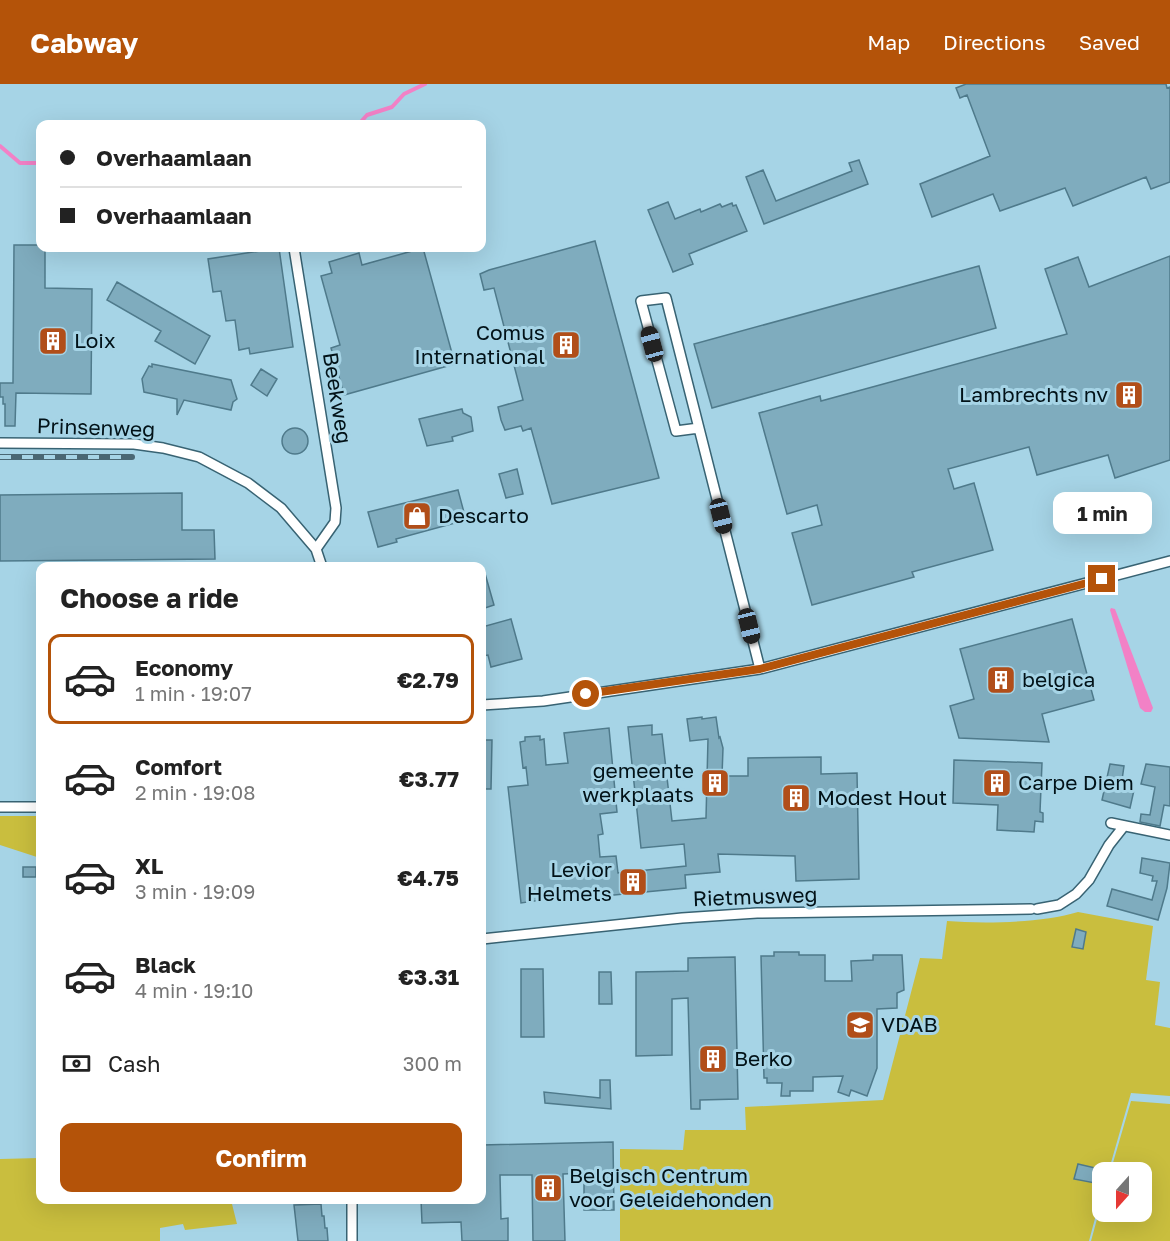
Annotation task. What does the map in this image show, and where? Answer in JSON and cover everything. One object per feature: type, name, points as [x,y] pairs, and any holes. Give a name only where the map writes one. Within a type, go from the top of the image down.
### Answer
[{"type":"street","name":"Beekweg","points":[[295,252],[336,508],[335,522],[316,549]]},
{"type":"street","points":[[699,428],[676,430],[641,301],[666,298],[699,428],[760,669]]},
{"type":"street","name":"Prinsenweg","points":[[0,443],[134,444],[199,457],[248,483],[281,508],[316,549],[320,562]]},
{"type":"street","points":[[486,705],[543,701],[760,669],[1170,561]]},
{"type":"street","points":[[0,807],[36,807]]},
{"type":"street","points":[[1111,824],[1170,835]]},
{"type":"street","name":"Rietmusweg","points":[[486,939],[682,918],[757,913],[1034,909],[1059,904],[1076,894],[1089,880],[1109,845],[1124,826]]},
{"type":"street","points":[[352,1204],[352,1241]]},
{"type":"shaded area","points":[[1111,608],[1115,609],[1153,708],[1151,712],[1145,712],[1140,708]]},
{"type":"shaded area","points":[[0,816],[36,816],[36,857],[0,845]]},
{"type":"shaded area","points":[[1078,912],[1153,926],[1146,980],[1160,982],[1155,1025],[1170,1028],[1170,1096],[1131,1093],[1111,1162],[1092,1162],[1092,1222],[1094,1222],[1089,1241],[620,1241],[620,1149],[683,1150],[685,1130],[746,1130],[745,1107],[883,1100],[920,958],[942,959],[947,921],[1013,922],[1064,916]]},
{"type":"shaded area","points":[[1131,1101],[1170,1104],[1170,1241],[1091,1241],[1096,1222],[1152,1222],[1152,1162],[1113,1162]]},
{"type":"shaded area","points":[[36,1158],[36,1204],[232,1204],[237,1224],[185,1230],[183,1224],[160,1228],[160,1241],[0,1241],[0,1159]]},
{"type":"building","points":[[966,84],[1166,84],[1167,88],[1170,87],[1170,182],[1151,189],[1146,177],[1073,206],[1065,188],[1000,211],[993,194],[932,217],[920,184],[990,156],[967,95],[960,98],[956,88]]},
{"type":"building","points":[[859,160],[868,184],[764,224],[746,177],[763,170],[776,201],[852,171],[849,163]]},
{"type":"building","points":[[668,202],[675,219],[700,209],[701,212],[720,204],[722,207],[732,203],[733,206],[736,205],[747,231],[689,254],[693,264],[673,272],[648,210]]},
{"type":"building","name":"Comus International","points":[[595,241],[659,478],[552,504],[531,428],[523,431],[521,426],[505,430],[501,420],[498,407],[523,400],[494,288],[484,290],[480,274]]},
{"type":"building","name":"Loix","points":[[14,245],[36,245],[36,252],[45,252],[45,288],[92,289],[91,394],[16,393],[15,426],[5,426],[5,404],[3,404],[3,397],[0,397],[0,383],[13,383]]},
{"type":"building","points":[[253,252],[280,252],[293,347],[250,354],[249,348],[239,350],[235,320],[226,321],[221,291],[213,292],[208,259]]},
{"type":"building","points":[[409,252],[424,252],[455,364],[344,395],[331,348],[340,345],[321,276],[332,273],[329,262],[359,253],[362,265]]},
{"type":"building","points":[[1170,256],[1170,460],[1115,478],[1108,455],[1037,475],[1029,447],[948,469],[954,489],[974,483],[993,550],[912,572],[914,577],[812,605],[792,533],[822,525],[817,505],[787,514],[759,413],[820,396],[821,401],[1067,334],[1045,269],[1078,257],[1089,287]]},
{"type":"building","points":[[979,266],[996,328],[712,408],[694,344]]},
{"type":"building","points":[[117,282],[210,336],[195,364],[155,341],[161,331],[107,300]]},
{"type":"building","name":"Loix","points":[[152,364],[231,380],[237,399],[233,402],[231,410],[184,400],[177,415],[177,399],[144,392],[142,379]]},
{"type":"building","points":[[261,369],[277,379],[267,396],[251,385]]},
{"type":"building","points":[[462,409],[463,413],[471,417],[473,431],[452,437],[453,441],[427,446],[419,419]]},
{"type":"building","points":[[295,428],[304,432],[308,441],[304,450],[295,454],[286,450],[282,441],[286,432]]},
{"type":"building","points":[[517,469],[523,494],[506,498],[499,474]]},
{"type":"building","name":"Descarto","points":[[458,490],[466,520],[396,539],[397,542],[378,547],[368,512]]},
{"type":"building","points":[[182,493],[182,530],[214,530],[215,559],[0,561],[0,495]]},
{"type":"building","points":[[486,577],[494,605],[486,608]]},
{"type":"building","points":[[511,619],[522,659],[491,667],[488,655],[486,655],[486,626]]},
{"type":"building","name":"belgica","points":[[1072,619],[1094,700],[1042,714],[1049,742],[959,738],[950,706],[974,699],[960,649]]},
{"type":"building","points":[[702,717],[702,719],[716,717],[723,748],[722,776],[748,776],[748,758],[821,757],[821,774],[857,773],[859,879],[796,881],[795,856],[718,854],[720,872],[685,875],[686,888],[604,896],[603,891],[521,903],[508,787],[528,785],[526,767],[523,768],[520,742],[525,741],[525,737],[540,736],[540,740],[544,739],[546,765],[568,763],[564,733],[609,728],[617,812],[600,814],[603,834],[598,835],[600,857],[616,856],[618,873],[686,866],[684,844],[641,848],[628,727],[652,725],[652,735],[662,734],[672,821],[706,818],[708,739],[690,741],[687,719]]},
{"type":"building","points":[[486,740],[492,740],[491,789],[486,789]]},
{"type":"building","name":"Carpe Diem","points":[[954,760],[1042,763],[1040,812],[1043,813],[1043,822],[1035,821],[1034,832],[997,830],[998,805],[953,803]]},
{"type":"building","points":[[1110,764],[1124,766],[1121,787],[1134,790],[1130,808],[1102,800]]},
{"type":"building","points":[[1146,764],[1170,767],[1170,806],[1164,805],[1160,826],[1140,822],[1141,814],[1150,815],[1155,787],[1141,784]]},
{"type":"building","points":[[1142,858],[1170,863],[1167,888],[1158,920],[1107,906],[1112,889],[1152,900],[1157,881],[1152,881],[1153,876],[1140,873]]},
{"type":"building","points":[[23,867],[36,867],[36,877],[23,877]]},
{"type":"building","points":[[1076,929],[1086,932],[1083,949],[1072,947]]},
{"type":"building","name":"VDAB","points":[[774,952],[825,955],[825,981],[852,981],[851,961],[873,960],[873,955],[902,955],[904,990],[897,993],[897,1008],[877,1009],[877,1068],[867,1096],[851,1090],[849,1096],[838,1092],[843,1076],[813,1077],[813,1091],[790,1091],[790,1096],[781,1096],[782,1083],[767,1083],[767,1078],[764,1078],[761,956],[774,956]]},
{"type":"building","name":"Berko","points":[[735,957],[738,1099],[700,1100],[700,1109],[691,1109],[688,998],[672,999],[672,1055],[636,1056],[636,972],[688,971],[688,958]]},
{"type":"building","points":[[521,969],[543,969],[544,1037],[521,1037]]},
{"type":"building","points":[[599,972],[611,972],[612,1004],[599,1004]]},
{"type":"building","points":[[600,1080],[610,1080],[611,1109],[545,1103],[544,1092],[600,1098]]},
{"type":"building","name":"Belgisch Centrum voor Geleidehonden","points":[[613,1142],[614,1210],[584,1210],[584,1173],[563,1174],[565,1241],[533,1241],[532,1175],[500,1175],[501,1219],[508,1218],[508,1241],[462,1241],[461,1222],[422,1223],[421,1204],[486,1204],[486,1145]]},
{"type":"building","points":[[1078,1164],[1092,1167],[1092,1182],[1074,1179]]},
{"type":"building","points":[[321,1204],[328,1241],[298,1241],[294,1205]]},
{"type":"waterway","points":[[363,120],[367,115],[392,107],[404,94],[425,84]]},
{"type":"waterway","points":[[0,146],[20,163],[36,163]]},
{"type":"railway","points":[[0,457],[132,457]]},
{"type":"place","name":"Loix","points":[[53,341]]},
{"type":"place","name":"Comus International","points":[[566,345]]},
{"type":"place","name":"Lambrechts nv","points":[[1129,395]]},
{"type":"place","name":"Descarto","points":[[417,516]]},
{"type":"place","name":"belgica","points":[[1001,680]]},
{"type":"place","name":"gemeente werkplaats","points":[[715,783]]},
{"type":"place","name":"Carpe Diem","points":[[997,783]]},
{"type":"place","name":"Modest Hout","points":[[796,798]]},
{"type":"place","name":"Levior Helmets","points":[[633,882]]},
{"type":"place","name":"VDAB","points":[[860,1025]]},
{"type":"place","name":"Berko","points":[[713,1059]]},
{"type":"place","name":"Belgisch Centrum voor Geleidehonden","points":[[548,1188]]},
{"type":"route","points":[[586,694],[760,669],[1102,579]]}]
